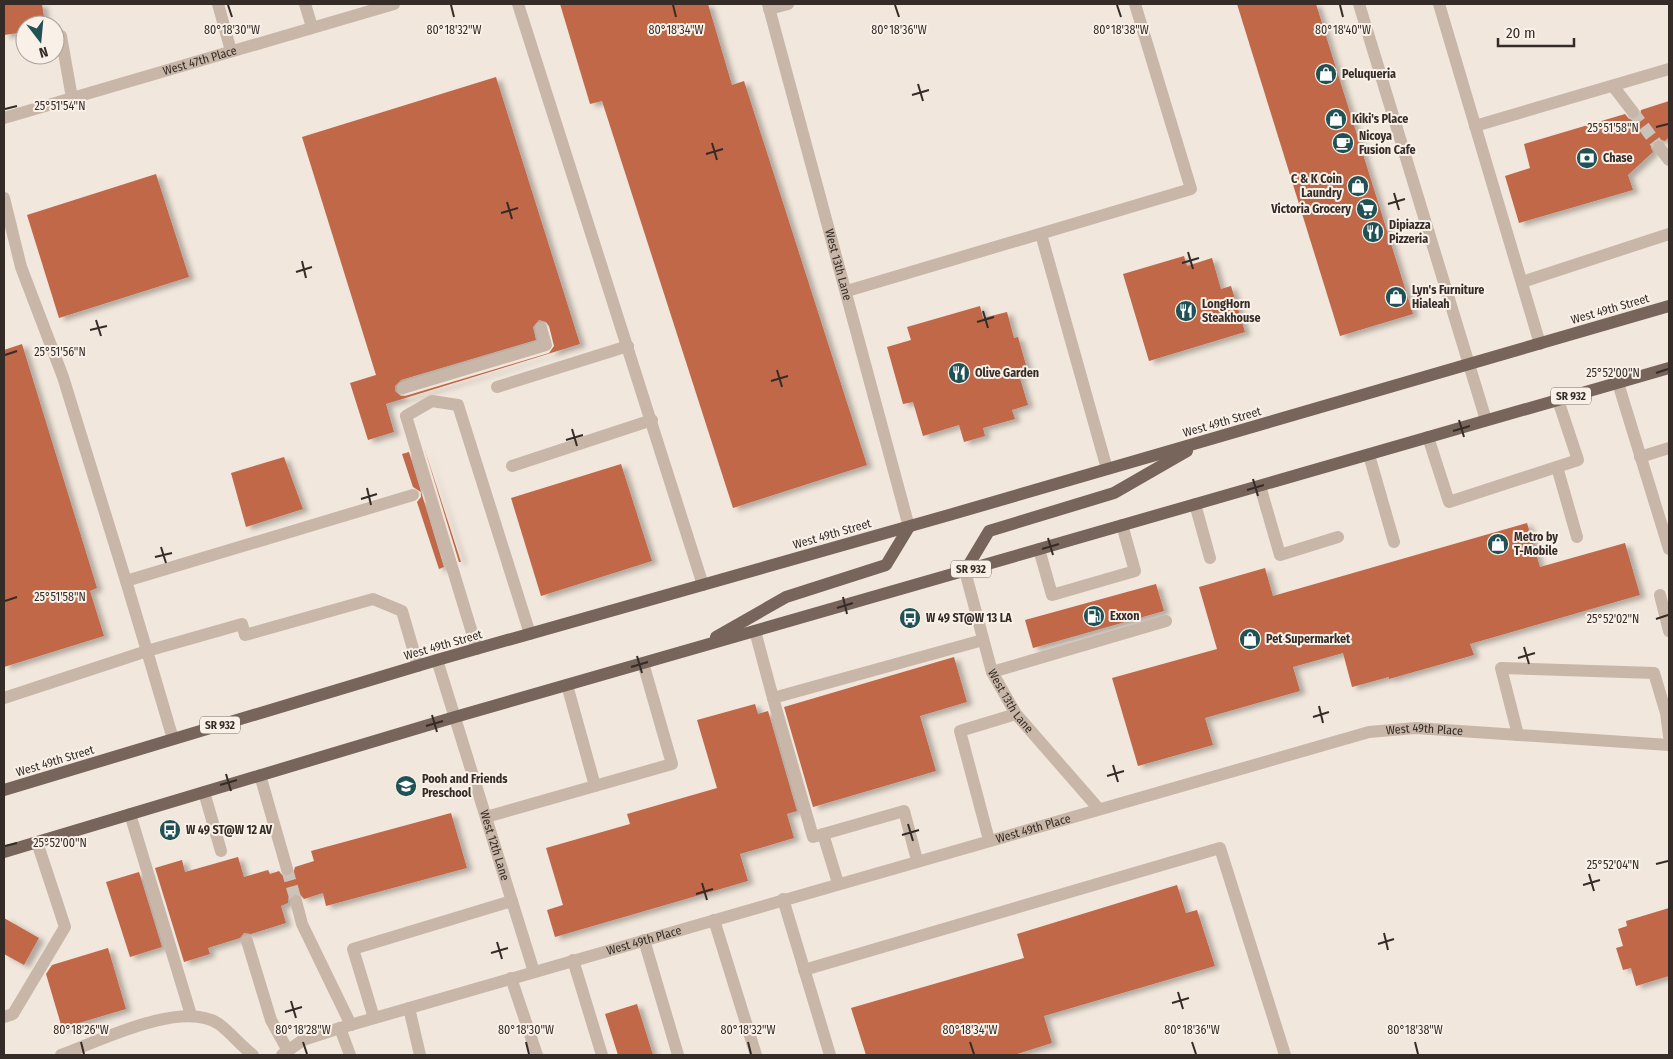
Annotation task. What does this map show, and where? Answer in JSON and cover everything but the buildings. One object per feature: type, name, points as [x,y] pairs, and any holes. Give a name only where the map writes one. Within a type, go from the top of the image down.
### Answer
[{"type":"main road","name":"West 49th Street","points":[[4,790],[437,660],[909,527],[1669,306]]},
{"type":"main road","name":"SR 932","points":[[4,852],[455,717],[1669,368]]},
{"type":"main road","points":[[965,571],[989,531],[1114,492],[1204,441]]},
{"type":"main road","points":[[696,648],[786,597],[886,565],[909,527]]},
{"type":"street","points":[[218,4],[231,51]]},
{"type":"street","points":[[305,4],[312,27]]},
{"type":"street","points":[[518,4],[703,585]]},
{"type":"street","points":[[768,6],[788,4]]},
{"type":"street","points":[[847,292],[1191,189],[1135,4]]},
{"type":"street","points":[[1360,4],[1486,420]]},
{"type":"street","points":[[1439,4],[1540,344]]},
{"type":"street","name":"West 47th Place","points":[[4,118],[388,5]]},
{"type":"street","name":"West 13th Lane","points":[[768,6],[847,292],[909,527]]},
{"type":"street","points":[[65,59],[72,98]]},
{"type":"street","points":[[1475,126],[1669,69]]},
{"type":"street","points":[[1612,86],[1632,112]]},
{"type":"street","points":[[1659,146],[1669,160]]},
{"type":"street","points":[[4,198],[20,266],[63,377],[173,740]]},
{"type":"street","points":[[1041,234],[1107,469]]},
{"type":"street","points":[[1522,282],[1669,234]]},
{"type":"street","points":[[403,388],[546,345],[541,328]]},
{"type":"street","points":[[497,387],[628,346]]},
{"type":"street","points":[[1618,383],[1668,542]]},
{"type":"street","points":[[1428,437],[1449,502],[1578,460],[1558,400]]},
{"type":"street","points":[[478,649],[406,416],[432,401],[458,405],[530,634]]},
{"type":"street","points":[[512,466],[652,420]]},
{"type":"street","points":[[1640,457],[1669,448]]},
{"type":"street","points":[[1369,454],[1394,542]]},
{"type":"street","points":[[1557,467],[1577,537]]},
{"type":"street","points":[[1260,486],[1280,555],[1338,537]]},
{"type":"street","points":[[126,581],[413,495]]},
{"type":"street","points":[[1195,504],[1210,558]]},
{"type":"street","points":[[1039,549],[1052,595],[1135,572],[1122,525]]},
{"type":"street","name":"West 13th Lane","points":[[965,571],[992,672],[1016,714],[1098,808]]},
{"type":"street","points":[[1660,595],[1669,631]]},
{"type":"street","points":[[4,698],[147,651],[242,624],[246,635],[373,599],[402,611],[418,666]]},
{"type":"street","points":[[992,672],[1166,621]]},
{"type":"street","points":[[754,631],[814,837],[904,811],[917,860]]},
{"type":"street","points":[[773,698],[983,640]]},
{"type":"street","name":"West 12th Lane","points":[[437,660],[534,972]]},
{"type":"street","points":[[486,816],[672,764],[643,663]]},
{"type":"street","points":[[1518,735],[1502,668],[1654,673],[1666,713],[1669,736]]},
{"type":"street","points":[[567,685],[595,786]]},
{"type":"street","points":[[989,840],[960,731],[1016,714]]},
{"type":"street","name":"West 49th Place","points":[[284,1052],[303,1040],[346,1026],[1346,737],[1386,729],[1416,728],[1669,745]]},
{"type":"street","points":[[260,775],[287,869]]},
{"type":"street","points":[[204,792],[221,851]]},
{"type":"street","points":[[130,814],[191,1015]]},
{"type":"street","points":[[823,834],[838,883]]},
{"type":"street","points":[[4,1017],[13,1014],[65,928],[37,842]]},
{"type":"street","points":[[804,970],[1220,848],[1285,1055]]},
{"type":"street","points":[[783,900],[830,1055]]},
{"type":"street","points":[[296,901],[302,924],[346,1026],[350,1055]]},
{"type":"street","points":[[374,1018],[353,949],[512,901]]},
{"type":"street","points":[[714,920],[756,1055]]},
{"type":"street","points":[[644,940],[678,1055]]},
{"type":"street","points":[[247,941],[271,1020],[284,1052]]},
{"type":"street","points":[[573,960],[602,1055]]},
{"type":"street","points":[[511,978],[538,1055]]},
{"type":"street","points":[[409,1008],[420,1055]]},
{"type":"street","points":[[61,1055],[161,1018],[191,1015],[218,1023],[253,1055]]},
{"type":"tunnel","points":[[1633,112],[1659,147]]},
{"type":"tunnel","points":[[287,869],[296,901]]},
{"type":"place","name":"Peluqueria","points":[[1326,74]]},
{"type":"place","name":"Kiki's Place","points":[[1336,119]]},
{"type":"place","name":"Nicoya Fusion Cafe","points":[[1343,143]]},
{"type":"place","name":"Chase","points":[[1587,158]]},
{"type":"place","name":"C & K Coin Laundry","points":[[1358,186]]},
{"type":"place","name":"Victoria Grocery","points":[[1367,209]]},
{"type":"place","name":"Dipiazza Pizzeria","points":[[1373,232]]},
{"type":"place","name":"Lyn's Furniture Hialeah","points":[[1396,297]]},
{"type":"place","name":"LongHorn Steakhouse","points":[[1186,311]]},
{"type":"place","name":"Olive Garden","points":[[959,373]]},
{"type":"place","name":"Metro by T-Mobile","points":[[1498,544]]},
{"type":"place","name":"Exxon","points":[[1094,616]]},
{"type":"place","name":"W 49 ST@W 13 LA","points":[[910,618]]},
{"type":"place","name":"Pet Supermarket","points":[[1250,639]]},
{"type":"place","name":"Pooh and Friends Preschool","points":[[406,786]]},
{"type":"place","name":"W 49 ST@W 12 AV","points":[[170,830]]}]
